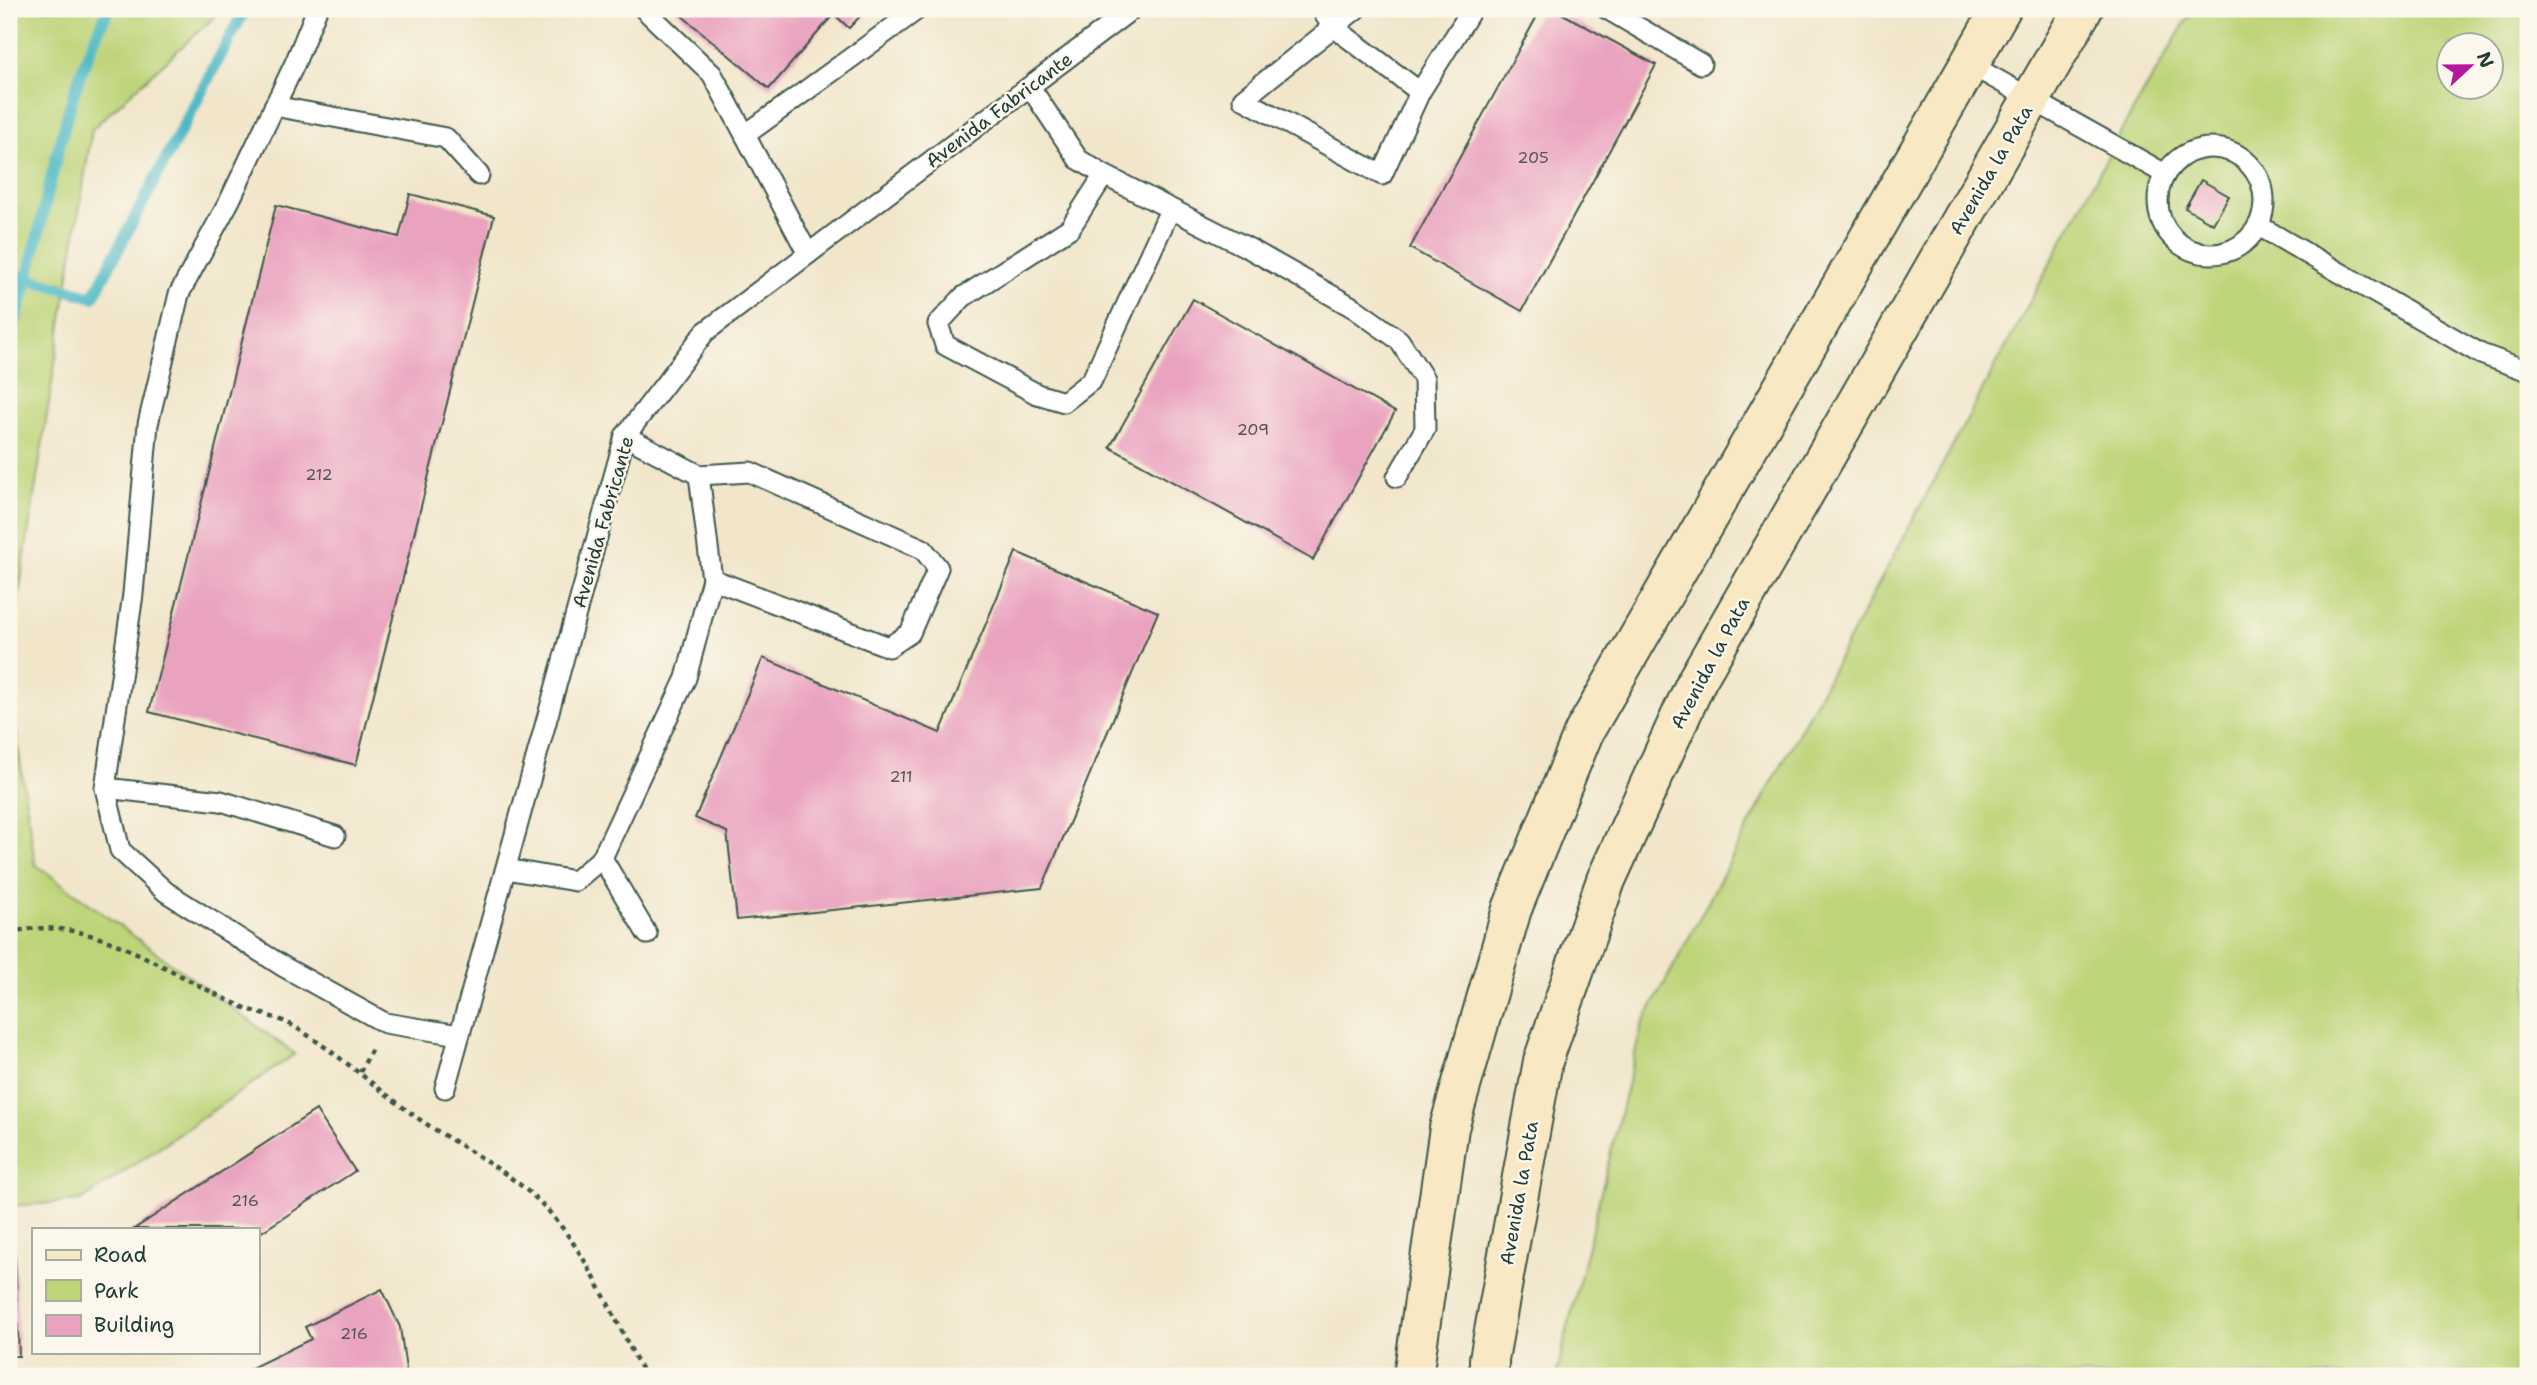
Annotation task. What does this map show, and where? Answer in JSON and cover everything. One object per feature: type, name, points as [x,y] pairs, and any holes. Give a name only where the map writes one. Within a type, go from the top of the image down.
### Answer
[{"type":"main road","points":[[1413,1376],[1449,1128],[1512,909],[1584,732],[2001,9]]},
{"type":"main road","name":"Avenida la Pata","points":[[1489,1376],[1489,1359],[1543,1061],[1606,880],[1697,680],[2083,9]]},
{"type":"lane","points":[[317,9],[230,200],[179,294],[148,424],[134,594],[105,788],[120,850],[166,892],[284,967],[385,1023],[459,1035]]},
{"type":"lane","points":[[644,9],[712,74],[808,254]]},
{"type":"lane","points":[[746,135],[918,9]]},
{"type":"lane","name":"Avenida Fabricante","points":[[445,1088],[625,436],[705,332],[1132,9]]},
{"type":"lane","points":[[1356,9],[1326,17],[1243,99],[1382,175],[1420,92],[1472,9]]},
{"type":"lane","points":[[1607,9],[1701,64]]},
{"type":"lane","points":[[1326,17],[1420,92]]},
{"type":"lane","points":[[1971,65],[2165,174]]},
{"type":"lane","points":[[1031,87],[1078,159],[1170,210],[1250,249],[1354,308],[1399,340],[1424,379],[1425,429],[1397,477]]},
{"type":"lane","points":[[275,106],[446,138],[479,175]]},
{"type":"lane","points":[[2200,148],[2218,148],[2234,153],[2248,162],[2259,176],[2264,192],[2264,210],[2259,226],[2248,240],[2232,251],[2215,255],[2197,253],[2180,245],[2167,232],[2159,215],[2157,197],[2165,174],[2184,154],[2200,148]]},
{"type":"lane","points":[[1104,175],[1070,228],[963,297],[946,315],[938,324],[945,345],[1037,394],[1064,402],[1092,380],[1170,210]]},
{"type":"lane","points":[[2259,226],[2481,354],[2528,371]]},
{"type":"lane","points":[[625,436],[699,475],[750,472],[923,549],[938,568],[910,634],[889,647],[712,579]]},
{"type":"lane","points":[[506,869],[575,881],[602,858],[686,678],[712,579],[699,475]]},
{"type":"lane","points":[[105,788],[221,801],[335,836]]},
{"type":"lane","points":[[602,858],[647,934]]},
{"type":"path","points":[[9,933],[27,928],[55,926],[108,942],[241,1007],[292,1025],[351,1065],[418,1118],[528,1191],[553,1216],[608,1304],[645,1376]]},
{"type":"green space","points":[[9,9],[223,9],[92,129],[9,656]]},
{"type":"green space","points":[[2193,9],[2528,9],[2528,1376],[1556,1376],[1642,1025],[2123,128]]},
{"type":"green space","points":[[9,684],[35,864],[295,1054],[81,1201],[9,1206]]},
{"type":"building","points":[[674,9],[867,9],[849,28],[834,14],[769,89]]},
{"type":"building","points":[[1541,9],[1554,9],[1656,65],[1522,311],[1410,248]]},
{"type":"building","points":[[2201,180],[2229,196],[2213,224],[2185,208]]},
{"type":"building","points":[[410,194],[494,216],[356,765],[149,712],[276,205],[399,237]]},
{"type":"building","points":[[1193,299],[1395,412],[1313,560],[1110,447]]},
{"type":"building","points":[[1016,552],[1158,612],[1042,888],[737,920],[727,832],[695,818],[763,658],[940,733]]},
{"type":"building","points":[[316,1110],[355,1171],[259,1234],[259,1228],[136,1228]]},
{"type":"building","points":[[9,1255],[15,1255],[19,1356],[9,1356]]},
{"type":"building","points":[[382,1289],[400,1327],[407,1376],[235,1376],[311,1339],[305,1327]]},
{"type":"waterway","points":[[9,340],[33,257],[63,130],[90,48],[109,9]]},
{"type":"waterway","points":[[9,273],[93,297],[245,9]]}]
